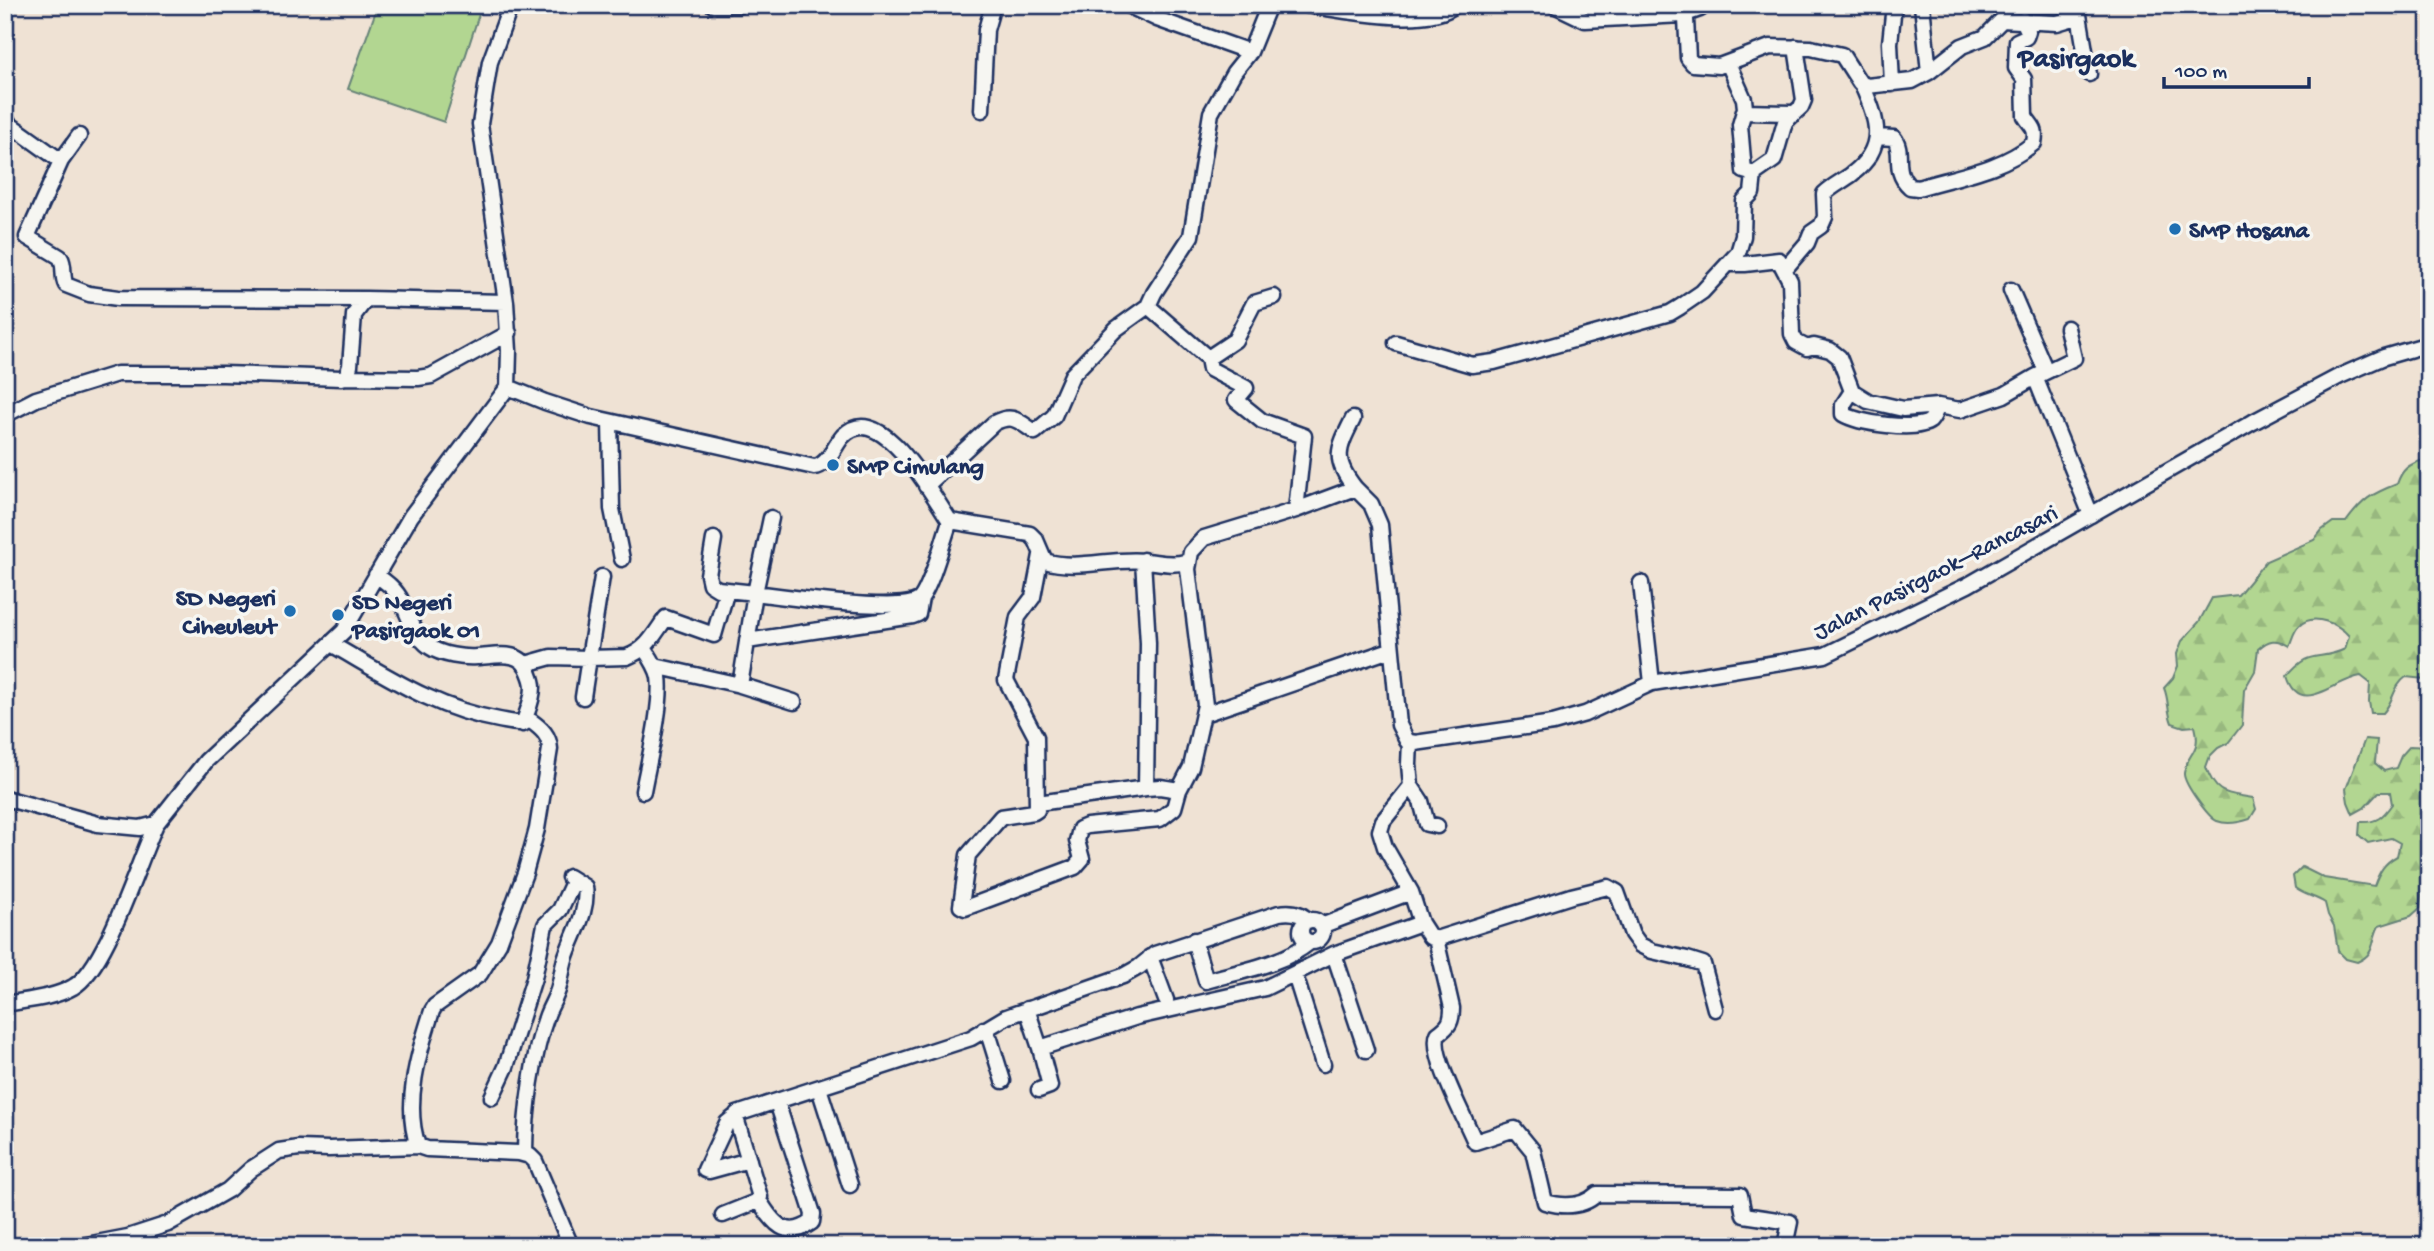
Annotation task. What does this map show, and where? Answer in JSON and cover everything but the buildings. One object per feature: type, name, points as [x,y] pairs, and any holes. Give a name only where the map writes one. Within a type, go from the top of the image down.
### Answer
[{"type":"street","points":[[5,1004],[61,992],[86,978],[103,953],[156,824],[206,761],[344,631],[411,516],[508,387],[509,333],[506,302],[481,124],[490,62],[511,5]]},
{"type":"street","points":[[713,5],[738,5]]},
{"type":"street","points":[[982,110],[986,30],[993,5]]},
{"type":"street","points":[[1127,5],[1157,19],[1250,52]]},
{"type":"street","points":[[1307,5],[1405,16],[1440,15],[1455,5]]},
{"type":"street","points":[[1554,5],[1581,19],[1600,12],[1676,12],[1700,9],[1700,5]]},
{"type":"street","points":[[1892,84],[1890,43],[1894,5]]},
{"type":"street","points":[[1922,5],[1929,72]]},
{"type":"street","points":[[926,486],[994,423],[1005,417],[1016,419],[1035,432],[1054,416],[1072,375],[1116,329],[1148,306],[1191,236],[1211,113],[1223,90],[1250,52],[1270,6]]},
{"type":"street","points":[[1862,85],[1912,81],[1929,72],[1962,46],[1985,37],[1998,22],[2007,19],[2057,23],[2075,19],[2080,10]]},
{"type":"street","points":[[2080,10],[2089,74]]},
{"type":"street","points":[[1676,12],[1686,19],[1690,61],[1695,64],[1713,66],[1764,48],[1820,49],[1842,55],[1862,85],[1875,116],[1877,137],[1862,164],[1854,173],[1824,194],[1825,217],[1821,226],[1811,233],[1807,243],[1784,270]]},
{"type":"street","points":[[1877,137],[1894,138],[1898,143],[1900,175],[1910,187],[1980,171],[2024,151],[2034,143],[2034,126],[2025,116],[2024,77],[2018,74],[2016,68],[2017,41],[2026,37],[2028,31],[2023,20]]},
{"type":"street","points":[[1396,343],[1472,365],[1503,360],[1670,313],[1702,292],[1741,247],[1744,201],[1752,192],[1754,174],[1773,160],[1785,121],[1801,107],[1804,100],[1796,47]]},
{"type":"street","points":[[1728,62],[1744,99],[1740,125],[1744,171],[1754,174]]},
{"type":"street","points":[[1744,112],[1793,113]]},
{"type":"street","points":[[5,121],[61,161]]},
{"type":"street","points":[[79,136],[61,161],[26,237],[60,257],[65,285],[89,294],[118,299],[506,302]]},
{"type":"street","points":[[1729,264],[1779,260],[1790,281],[1792,334],[1796,342],[1808,348],[1825,347],[1839,358],[1852,391],[1868,401],[1903,409],[1938,406],[1956,410],[2004,395],[2074,358],[2067,328]]},
{"type":"street","points":[[2011,290],[2091,515]]},
{"type":"street","points":[[1208,358],[1235,340],[1254,303],[1274,297]]},
{"type":"street","points":[[345,377],[350,366],[354,315],[366,299]]},
{"type":"street","points":[[1148,306],[1208,358],[1210,369],[1246,387],[1236,400],[1262,421],[1304,436],[1296,510]]},
{"type":"street","points":[[5,415],[36,399],[117,374],[223,374],[335,379],[424,378],[509,333]]},
{"type":"street","name":"Jalan Pasirgaok–Rancasari","points":[[1406,738],[1553,723],[1585,714],[1652,684],[1825,655],[1968,585],[2242,428],[2340,376],[2384,357],[2429,344]]},
{"type":"street","points":[[508,387],[545,402],[610,422],[814,467],[822,464],[849,431],[867,427],[884,434],[916,470],[950,522],[1030,534],[1036,540],[1046,562],[1066,566],[1116,560],[1175,564],[1185,562],[1204,682],[1204,714],[1191,767],[1179,790],[1174,808],[1160,819],[1087,826],[1080,830],[1077,841],[1082,859],[1075,867],[962,908],[969,853],[999,818],[1035,812],[1038,803],[1036,737],[1006,680],[1019,615],[1033,597],[1041,555]]},
{"type":"street","points":[[1852,391],[1843,405],[1843,414],[1850,419],[1866,422],[1902,426],[1924,423],[1933,418],[1938,406]]},
{"type":"street","points":[[1353,419],[1341,443],[1339,456],[1344,474],[1371,504],[1380,525],[1397,714],[1406,738],[1410,781],[1424,809],[1428,825],[1437,826]]},
{"type":"street","points":[[610,422],[612,509],[622,559]]},
{"type":"street","points":[[1188,569],[1191,552],[1204,538],[1296,510],[1355,488]]},
{"type":"street","points":[[740,685],[771,518]]},
{"type":"street","points":[[747,641],[913,616],[919,611],[921,598],[950,522]]},
{"type":"street","points":[[714,538],[708,579],[715,587],[866,605],[908,605],[921,598]]},
{"type":"street","points":[[1143,560],[1148,643],[1146,788]]},
{"type":"street","points":[[376,575],[393,587],[419,638],[433,649],[476,657],[506,655],[526,664],[551,657],[627,657],[644,648],[656,636],[666,618],[715,634],[727,590]]},
{"type":"street","points":[[583,697],[602,577]]},
{"type":"street","points":[[1641,583],[1652,684]]},
{"type":"street","points":[[331,644],[440,705],[475,716],[523,724],[531,722],[543,729],[550,748],[537,829],[513,908],[493,955],[477,977],[432,1011],[416,1075],[414,1130],[418,1146]]},
{"type":"street","points":[[643,791],[659,687],[655,666],[644,648]]},
{"type":"street","points":[[1204,714],[1390,650]]},
{"type":"street","points":[[523,724],[533,689],[533,680],[526,664]]},
{"type":"street","points":[[655,666],[740,685],[794,702]]},
{"type":"street","points":[[1410,781],[1383,821],[1380,831],[1389,855],[1411,892],[1421,923],[1430,937],[1436,939],[1496,922],[1571,895],[1610,887],[1617,892],[1632,934],[1640,945],[1652,951],[1688,958],[1703,964],[1714,1009]]},
{"type":"street","points":[[1038,803],[1146,788],[1179,790]]},
{"type":"street","points":[[5,799],[98,824],[130,828],[156,824]]},
{"type":"street","points":[[492,1097],[506,1067],[534,978],[545,925],[560,910],[572,878],[585,887],[584,906],[536,1057],[525,1132],[525,1153],[540,1170],[571,1246]]},
{"type":"street","points":[[1194,940],[1206,981],[1299,951],[1310,942],[1304,939],[1301,933],[1303,926],[1411,892]]},
{"type":"street","points":[[749,1160],[705,1170],[727,1123],[737,1115],[971,1038],[1006,1017],[1123,976],[1150,957],[1194,940],[1279,913],[1303,914],[1315,924]]},
{"type":"street","points":[[1040,1048],[1137,1017],[1265,988],[1334,954],[1421,923]]},
{"type":"street","points":[[1436,939],[1452,1008],[1452,1020],[1448,1027],[1438,1034],[1436,1045],[1441,1065],[1475,1142],[1515,1129],[1533,1151],[1545,1202],[1562,1207],[1589,1202],[1597,1195],[1741,1195],[1744,1215],[1790,1223],[1785,1246]]},
{"type":"street","points":[[1334,954],[1366,1050]]},
{"type":"street","points":[[1150,957],[1166,1000]]},
{"type":"street","points":[[1295,975],[1323,1064]]},
{"type":"street","points":[[1027,1009],[1050,1086],[1039,1090]]},
{"type":"street","points":[[985,1029],[1003,1081]]},
{"type":"street","points":[[819,1088],[850,1185]]},
{"type":"street","points":[[737,1115],[759,1200],[780,1228],[800,1228],[811,1224],[813,1214],[777,1102]]},
{"type":"street","points":[[81,1246],[128,1237],[168,1224],[228,1190],[251,1169],[279,1151],[299,1148],[418,1146],[432,1150],[519,1153],[530,1156]]},
{"type":"street","points":[[723,1215],[759,1200]]},
{"type":"green space","points":[[378,5],[482,5],[444,122],[348,89]]},
{"type":"green space","points":[[2424,460],[2429,461],[2429,682],[2406,677],[2398,685],[2383,713],[2371,713],[2370,683],[2361,676],[2309,696],[2300,694],[2293,688],[2287,676],[2302,661],[2345,649],[2349,636],[2339,627],[2326,621],[2311,620],[2297,628],[2289,646],[2276,641],[2266,643],[2258,649],[2255,671],[2244,690],[2242,725],[2228,743],[2210,756],[2206,767],[2218,788],[2229,794],[2253,798],[2256,809],[2250,819],[2229,823],[2217,821],[2197,800],[2185,778],[2186,766],[2197,742],[2195,726],[2184,727],[2172,723],[2169,714],[2164,688],[2173,678],[2178,666],[2177,654],[2182,641],[2199,622],[2212,598],[2238,595],[2266,561],[2314,540],[2333,522],[2346,522],[2368,498],[2397,484],[2407,468]]},
{"type":"green space","points":[[2365,739],[2377,740],[2375,763],[2384,771],[2396,768],[2401,756],[2410,746],[2429,747],[2429,889],[2421,895],[2420,908],[2411,916],[2379,926],[2368,955],[2357,962],[2346,959],[2338,951],[2334,926],[2325,903],[2295,888],[2293,876],[2302,867],[2324,878],[2374,886],[2382,868],[2397,856],[2400,843],[2391,838],[2368,843],[2359,835],[2360,822],[2375,820],[2389,809],[2392,804],[2390,792],[2379,792],[2364,808],[2353,814],[2348,802],[2346,789]]},
{"type":"place","name":"SMP Hosana","points":[[2175,229]]},
{"type":"place","name":"SMP Cimulang","points":[[833,465]]},
{"type":"place","name":"SD Negeri Ciheuleut","points":[[290,611]]},
{"type":"place","name":"SD Negeri Pasirgaok 01","points":[[338,615]]},
{"type":"district","name":"Pasirgaok","points":[[2076,56]]}]
